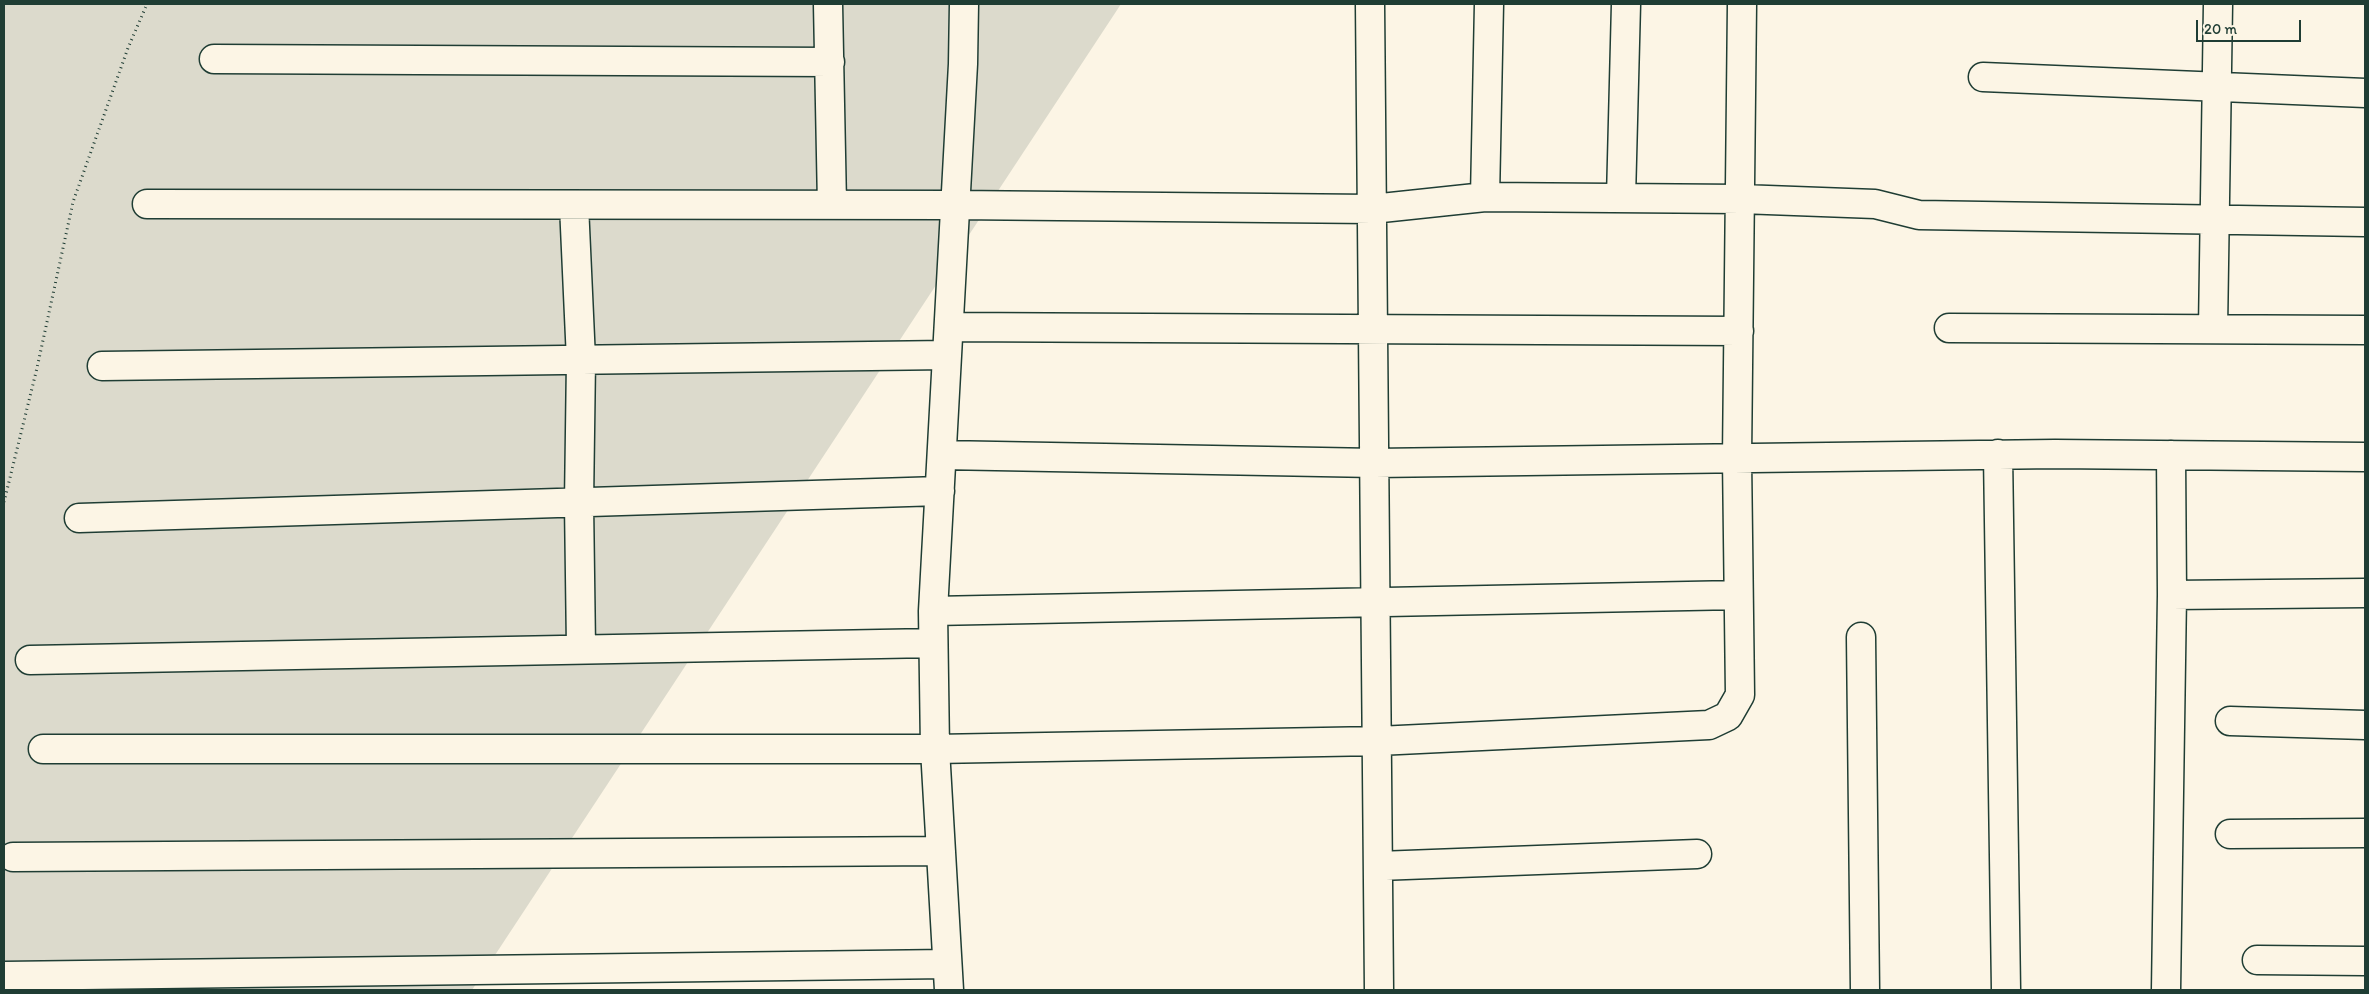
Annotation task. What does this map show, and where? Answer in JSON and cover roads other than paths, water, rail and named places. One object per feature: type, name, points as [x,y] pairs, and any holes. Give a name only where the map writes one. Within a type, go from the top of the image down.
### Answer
[{"type":"street","points":[[828,4],[832,205]]},
{"type":"street","points":[[4,976],[585,979],[948,977],[936,749],[933,611],[956,205],[964,4]]},
{"type":"street","points":[[1370,4],[1379,990]]},
{"type":"street","points":[[1485,197],[1489,4]]},
{"type":"street","points":[[1621,198],[1626,4]]},
{"type":"street","points":[[43,749],[936,749],[1378,741],[1709,724],[1728,716],[1740,696],[1738,458],[1742,4]]},
{"type":"street","points":[[2213,329],[2218,4]]},
{"type":"street","points":[[214,59],[830,62]]},
{"type":"street","points":[[1983,77],[2365,93]]},
{"type":"street","points":[[147,204],[956,205],[1372,208],[1485,197],[1621,198],[1740,199],[1874,204],[1919,216],[2365,222]]},
{"type":"street","points":[[574,205],[581,360],[579,502],[581,648]]},
{"type":"street","points":[[949,327],[1739,330]]},
{"type":"street","points":[[1949,328],[2365,330]]},
{"type":"street","points":[[102,366],[947,355]]},
{"type":"street","points":[[942,455],[1375,463],[1998,454],[2365,457]]},
{"type":"street","points":[[1998,454],[2006,990]]},
{"type":"street","points":[[2166,990],[2172,595],[2171,455]]},
{"type":"street","points":[[79,518],[940,492]]},
{"type":"street","points":[[2172,595],[2365,593]]},
{"type":"street","points":[[933,611],[1738,595]]},
{"type":"street","points":[[1861,637],[1865,990]]},
{"type":"street","points":[[30,660],[581,648],[933,643]]},
{"type":"street","points":[[2230,721],[2365,725]]},
{"type":"street","points":[[2230,834],[2365,833]]},
{"type":"street","points":[[13,857],[941,851]]},
{"type":"street","points":[[1379,866],[1697,854]]},
{"type":"street","points":[[2256,960],[2365,961]]}]
